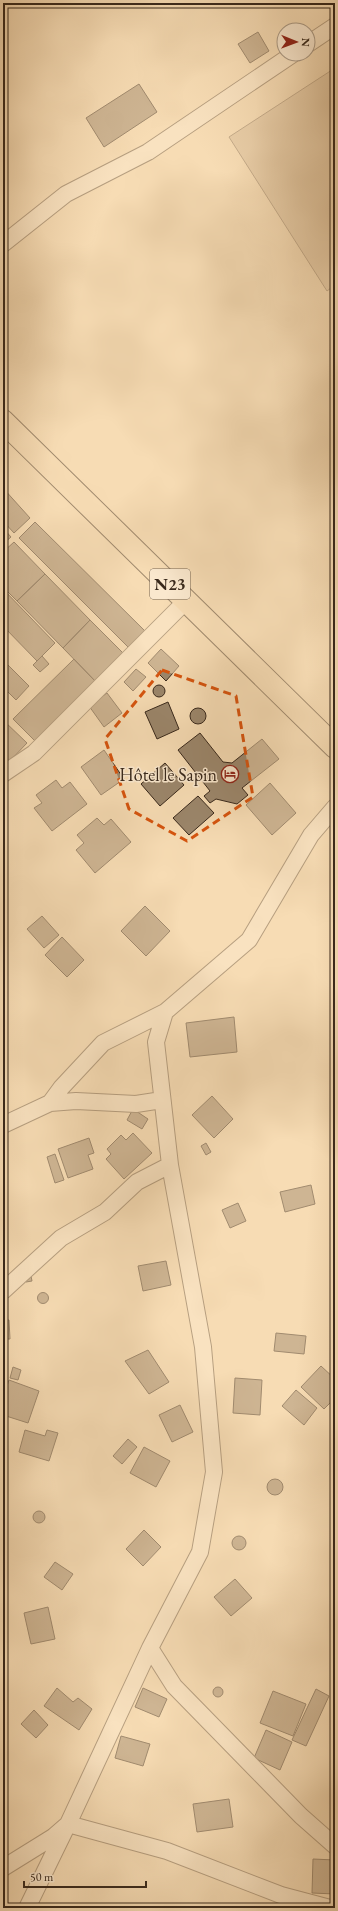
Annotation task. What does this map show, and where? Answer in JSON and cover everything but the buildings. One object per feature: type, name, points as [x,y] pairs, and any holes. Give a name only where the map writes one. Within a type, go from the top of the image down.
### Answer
[{"type":"highway","name":"N23","points":[[3,421],[335,747]]},
{"type":"street","points":[[316,39],[335,26]]},
{"type":"street","points":[[3,244],[66,194],[148,152],[280,62]]},
{"type":"street","points":[[3,774],[34,753],[187,600]]},
{"type":"street","points":[[50,1104],[61,1088],[103,1043],[165,1012],[249,940],[311,835],[335,808]]},
{"type":"street","points":[[27,1908],[150,1648],[200,1552],[214,1472],[203,1347],[170,1165],[162,1100],[156,1042],[165,1012]]},
{"type":"street","points":[[3,1125],[50,1104],[76,1101],[136,1104],[162,1100]]},
{"type":"street","points":[[3,1291],[61,1238],[105,1212],[137,1182],[170,1165]]},
{"type":"street","points":[[150,1648],[174,1686],[301,1816],[335,1846]]},
{"type":"street","points":[[3,1868],[53,1837],[68,1824]]},
{"type":"street","points":[[68,1824],[167,1851],[281,1895],[330,1908]]},
{"type":"highlighted area","points":[[162,670],[236,696],[253,797],[187,841],[129,809],[105,739]]},
{"type":"shaded area","points":[[335,68],[335,285],[327,291],[229,137]]},
{"type":"place","name":"Hôtel le Sapin","points":[[230,774]]}]
